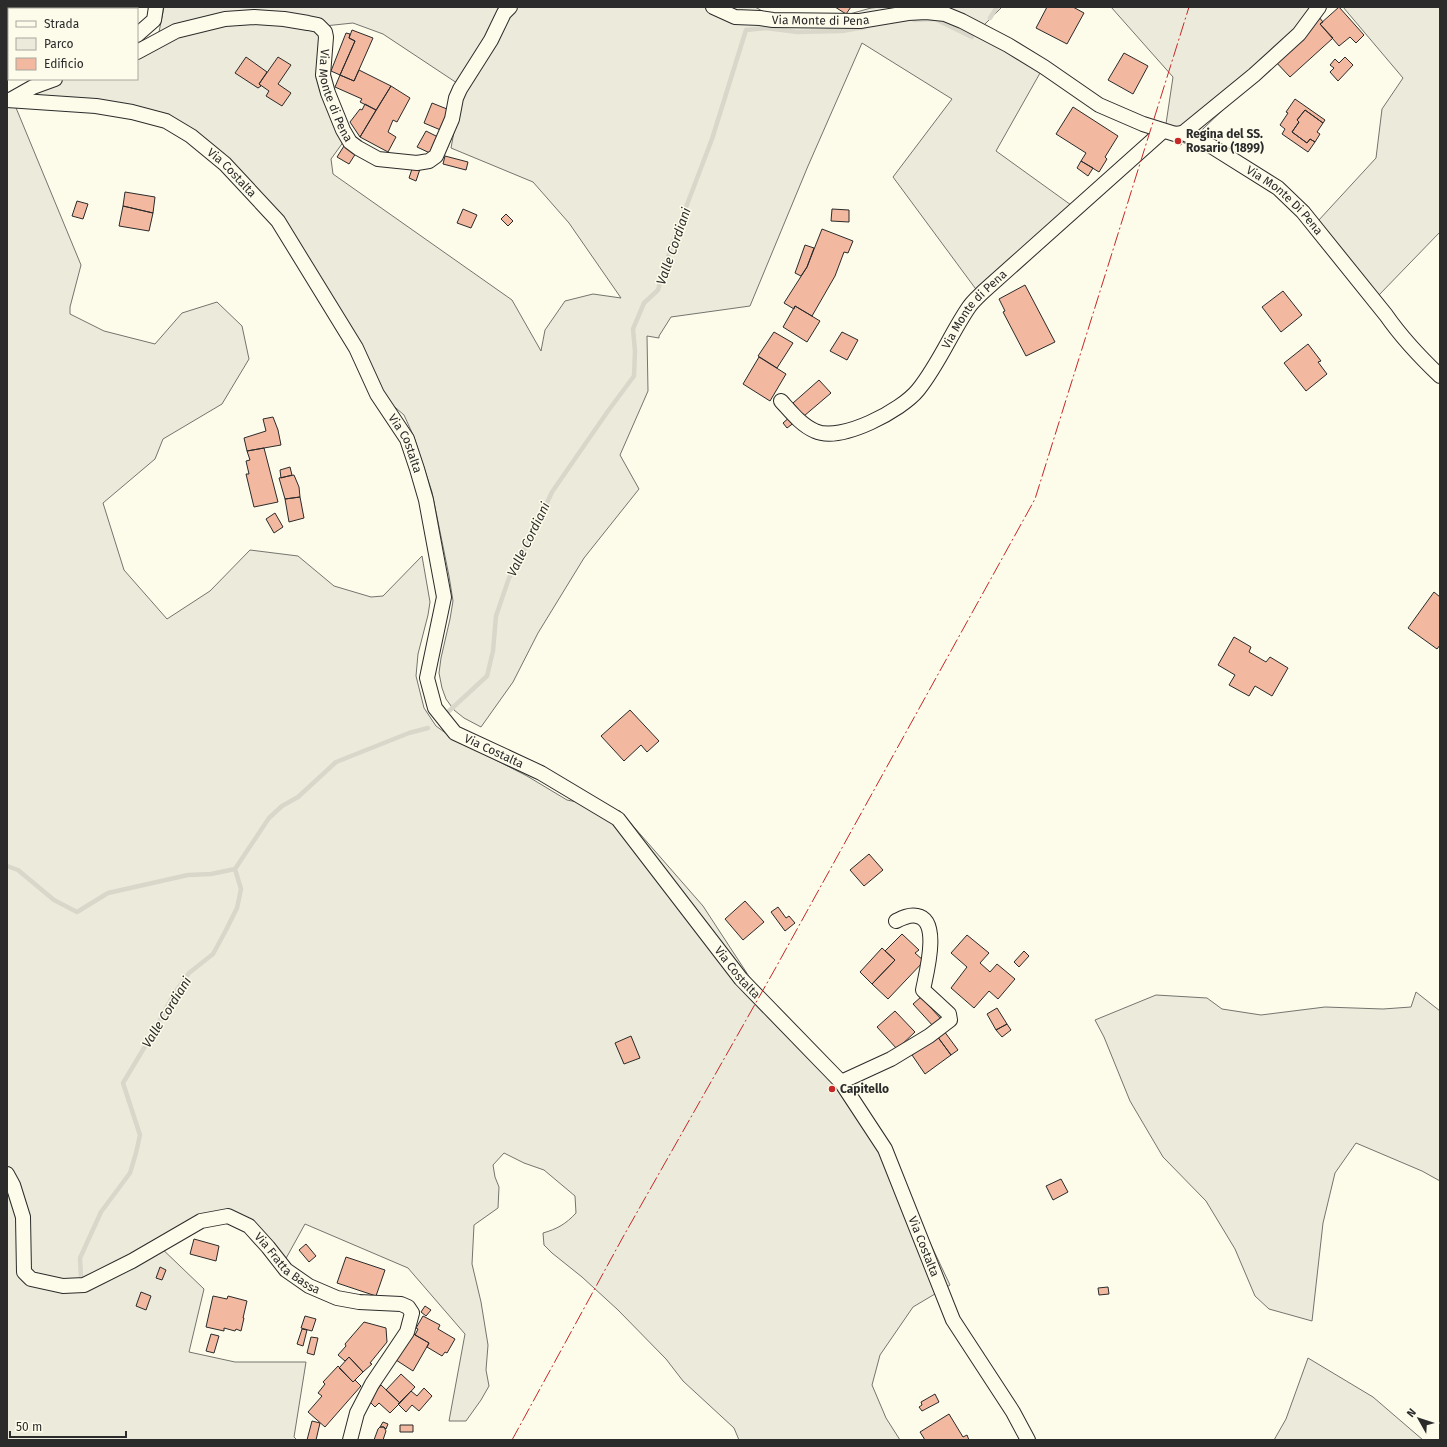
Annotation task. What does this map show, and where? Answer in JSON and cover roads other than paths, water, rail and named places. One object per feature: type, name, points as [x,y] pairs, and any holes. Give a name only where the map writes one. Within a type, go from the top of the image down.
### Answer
[{"type":"street","points":[[138,34],[154,20],[156,7]]},
{"type":"street","name":"Via Monte di Pena","points":[[138,51],[176,31],[225,19],[254,17],[284,19],[318,25],[326,37],[323,75],[328,93],[343,130],[350,142],[378,159],[417,163],[429,161],[436,156],[452,119],[456,98],[491,40],[504,13],[510,7]]},
{"type":"street","name":"Via Monte di Pena","points":[[713,7],[735,17],[773,20],[860,21],[908,13],[926,12],[945,14],[962,21],[1008,45],[1044,67],[1099,105],[1163,131],[1175,134],[1183,133]]},
{"type":"street","name":"Via Monte di Pena","points":[[743,7],[760,18]]},
{"type":"street","points":[[1183,133],[1254,75],[1299,34],[1319,7]]},
{"type":"street","points":[[9,100],[33,87],[52,80]]},
{"type":"street","name":"Via Costalta","points":[[9,100],[96,106],[132,112],[166,122],[191,136],[225,164],[278,221],[356,348],[377,394],[407,439],[426,500],[444,597],[427,678],[435,708],[455,733],[541,773],[618,819],[741,979],[841,1082],[885,1149],[953,1320],[1013,1412],[1028,1440]]},
{"type":"street","name":"Via Monte di Pena","points":[[781,402],[804,424],[816,432],[830,433],[860,428],[900,406],[917,391],[934,367],[970,306],[984,291],[1163,131]]},
{"type":"street","name":"Via Monte Di Pena","points":[[1183,133],[1211,146],[1278,188],[1303,212],[1386,315],[1397,332],[1440,376]]},
{"type":"street","points":[[841,1082],[891,1059],[929,1036],[950,1020],[949,1014],[923,990],[931,933],[926,921],[918,916],[908,916],[896,921]]},
{"type":"street","name":"Via Fratta Bassa","points":[[7,1174],[13,1185],[23,1217],[24,1272],[31,1280],[63,1286],[84,1286],[132,1261],[201,1221],[228,1216],[249,1226],[286,1270],[309,1286],[337,1298],[359,1302],[401,1304],[408,1307],[412,1313],[407,1332],[372,1384],[357,1413],[350,1440]]},
{"type":"waterway","name":"Valle Cordiani","points":[[990,18],[997,7]]},
{"type":"waterway","name":"Valle Cordiani","points":[[914,20],[935,19],[972,37]]},
{"type":"waterway","name":"Valle Cordiani","points":[[449,711],[487,676],[493,651],[496,616],[509,578],[532,535],[552,492],[634,376],[635,351],[633,329],[644,303],[658,290],[672,244],[712,139],[746,30],[766,28],[797,32],[842,31],[865,27]]},
{"type":"waterway","name":"Valle Cordiani","points":[[81,1277],[80,1258],[101,1212],[130,1173],[140,1135],[123,1083],[174,994],[189,973],[213,954],[225,932],[237,908],[241,889],[235,869],[269,818],[282,806],[298,797],[336,762],[409,733],[428,728]]},
{"type":"waterway","points":[[7,866],[18,870],[54,900],[77,912],[108,893],[188,875],[211,874],[235,869]]},
{"type":"place","name":"Regina del SS. Rosario (1899)","points":[[1178,141]]},
{"type":"place","name":"Capitello","points":[[832,1089]]}]
